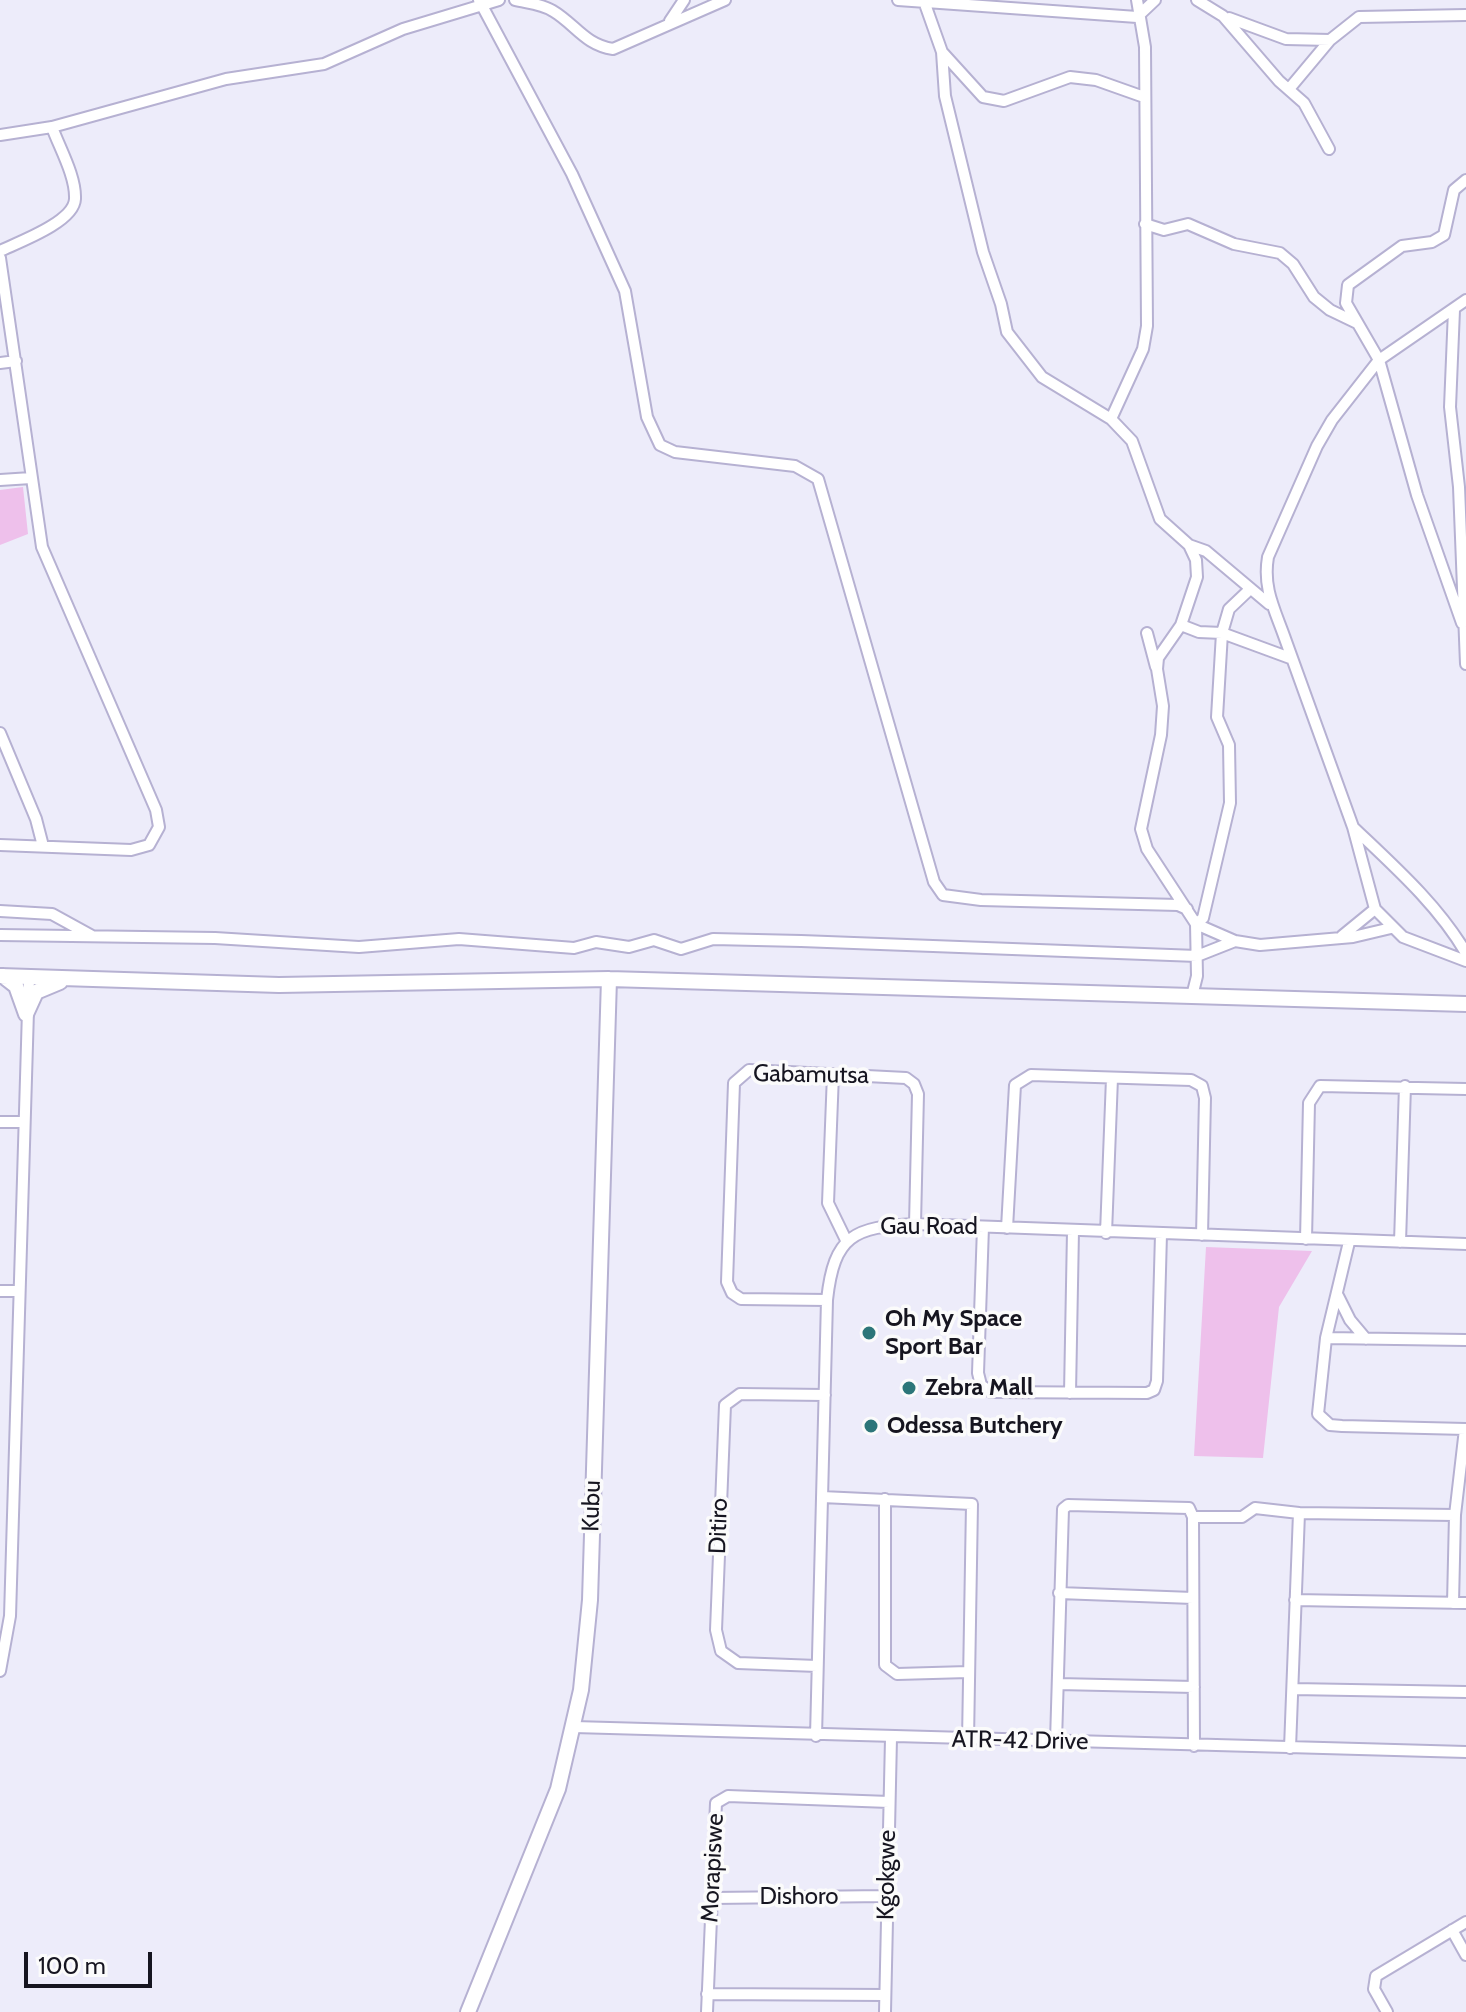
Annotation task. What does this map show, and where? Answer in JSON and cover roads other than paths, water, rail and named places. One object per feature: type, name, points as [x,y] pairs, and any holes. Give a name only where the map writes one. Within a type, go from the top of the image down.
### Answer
[{"type":"main road","points":[[2,976],[279,985],[609,979],[1466,1004]]},
{"type":"main road","points":[[2,976],[16,986],[26,1014]]},
{"type":"main road","points":[[26,1014],[39,989],[72,978]]},
{"type":"main road","points":[[578,979],[593,985],[608,1011]]},
{"type":"main road","name":"Kubu","points":[[468,2012],[558,1789],[574,1727],[590,1600],[609,979]]},
{"type":"street","points":[[0,135],[52,127],[226,79],[324,64],[403,29],[499,0]]},
{"type":"street","points":[[515,0],[548,9],[575,32],[613,49],[670,21],[725,0]]},
{"type":"street","points":[[670,21],[684,0]]},
{"type":"street","points":[[898,0],[1137,17],[1155,0]]},
{"type":"street","points":[[1111,419],[1143,349],[1147,326],[1144,35],[1137,17],[1137,0]]},
{"type":"street","points":[[1197,0],[1223,16],[1286,39],[1330,40]]},
{"type":"street","points":[[481,4],[572,174],[625,291],[647,417],[660,445],[675,452],[795,466],[818,479],[934,882],[943,895],[981,900],[1157,903],[1187,909]]},
{"type":"street","points":[[925,4],[942,52],[945,96],[983,252],[1007,332],[1042,377],[1111,419],[1132,441],[1160,519],[1189,545],[1217,560],[1269,604]]},
{"type":"street","points":[[1289,89],[1330,40],[1365,15],[1466,15]]},
{"type":"street","points":[[1223,16],[1304,103],[1329,149]]},
{"type":"street","points":[[942,52],[983,97],[1004,101],[1070,77],[1096,80],[1144,97]]},
{"type":"street","points":[[0,251],[45,229],[71,209],[75,200],[52,127]]},
{"type":"street","points":[[1462,623],[1417,495],[1379,360],[1346,303],[1348,285],[1402,246],[1414,241],[1432,242],[1444,235],[1454,190],[1466,180]]},
{"type":"street","points":[[1145,224],[1164,230],[1188,224],[1234,244],[1280,253],[1293,264],[1314,297],[1330,310],[1358,323]]},
{"type":"street","points":[[0,258],[42,547],[156,810],[159,827],[149,845],[131,850],[0,845]]},
{"type":"street","points":[[1466,300],[1379,360],[1332,420],[1268,557],[1269,604],[1353,827],[1375,909],[1403,937],[1466,961]]},
{"type":"street","points":[[1454,310],[1450,407],[1459,487],[1466,664]]},
{"type":"street","points":[[0,363],[16,361]]},
{"type":"street","points":[[0,480],[31,478]]},
{"type":"street","points":[[1189,545],[1196,560],[1197,577],[1181,625],[1158,658],[1163,706],[1141,829],[1147,849],[1196,924],[1197,956],[1192,996]]},
{"type":"street","points":[[1196,924],[1205,909],[1230,803],[1229,745],[1217,717],[1222,633],[1229,609],[1249,590]]},
{"type":"street","points":[[1181,625],[1199,632],[1222,633],[1290,658]]},
{"type":"street","points":[[1147,633],[1149,652],[1157,669]]},
{"type":"street","points":[[0,733],[36,819],[43,846]]},
{"type":"street","points":[[1353,827],[1417,889],[1455,934],[1466,953]]},
{"type":"street","points":[[1342,936],[1375,909]]},
{"type":"street","points":[[0,911],[58,916],[94,937]]},
{"type":"street","points":[[55,936],[58,916]]},
{"type":"street","points":[[1196,924],[1235,941],[1260,945],[1293,944],[1391,928]]},
{"type":"street","points":[[0,935],[215,938],[359,947],[459,939],[574,948],[596,942],[629,947],[654,940],[681,949],[713,939],[1197,956],[1235,941]]},
{"type":"street","points":[[0,1671],[10,1616],[22,1122],[29,977]]},
{"type":"street","name":"Gabamutsa","points":[[827,1300],[741,1299],[732,1293],[727,1282],[734,1083],[749,1070],[906,1078],[914,1084],[918,1094],[915,1224]]},
{"type":"street","points":[[833,1074],[828,1203],[846,1240]]},
{"type":"street","points":[[1007,1228],[1015,1085],[1031,1075],[1191,1080],[1202,1086],[1205,1098],[1202,1235]]},
{"type":"street","points":[[1106,1233],[1112,1078]]},
{"type":"street","points":[[1306,1239],[1311,1097],[1327,1084],[1466,1089]]},
{"type":"street","points":[[1400,1242],[1405,1086]]},
{"type":"street","points":[[0,1122],[22,1122]]},
{"type":"street","name":"Gau Road","points":[[816,1736],[827,1300],[837,1254],[846,1240],[867,1228],[915,1224],[1466,1244]]},
{"type":"street","points":[[983,1227],[978,1373],[981,1385],[991,1392],[1147,1393],[1154,1390],[1157,1381],[1161,1234]]},
{"type":"street","points":[[1070,1393],[1073,1231]]},
{"type":"street","points":[[1349,1242],[1326,1338],[1318,1414],[1323,1421],[1342,1426],[1466,1429],[1455,1515],[1453,1603]]},
{"type":"street","points":[[0,1291],[18,1291]]},
{"type":"street","points":[[1338,1296],[1350,1320],[1366,1339]]},
{"type":"street","points":[[1326,1338],[1466,1340]]},
{"type":"street","name":"Ditiro","points":[[817,1666],[738,1663],[727,1658],[718,1643],[716,1615],[725,1405],[740,1394],[825,1395]]},
{"type":"street","points":[[822,1497],[967,1501],[974,1508],[968,1740]]},
{"type":"street","points":[[885,1499],[885,1665],[897,1674],[968,1672]]},
{"type":"street","points":[[1056,1741],[1060,1515],[1068,1505],[1189,1508],[1193,1517],[1194,1746]]},
{"type":"street","points":[[1193,1517],[1240,1517],[1255,1508],[1299,1513],[1455,1515]]},
{"type":"street","points":[[0,1512],[13,1512]]},
{"type":"street","points":[[1290,1748],[1299,1513]]},
{"type":"street","points":[[1059,1593],[1193,1598]]},
{"type":"street","points":[[1295,1600],[1466,1603]]},
{"type":"street","points":[[1058,1684],[1194,1687]]},
{"type":"street","points":[[1293,1689],[1466,1692]]},
{"type":"street","name":"ATR-42 Drive","points":[[574,1727],[1466,1752]]},
{"type":"street","name":"Kgokgwe","points":[[885,2012],[891,1738]]},
{"type":"street","name":"Morapiswe","points":[[707,2012],[714,1809],[724,1797],[889,1802]]},
{"type":"street","name":"Dishoro","points":[[712,1898],[886,1896]]},
{"type":"street","points":[[1387,2012],[1374,1989],[1376,1976],[1466,1922]]},
{"type":"street","points":[[1452,1930],[1466,1955]]},
{"type":"street","points":[[707,1994],[885,1995]]},
{"type":"place","name":"Oh My Space Sport Bar","points":[[869,1333]]},
{"type":"place","name":"Zebra Mall","points":[[909,1388]]},
{"type":"place","name":"Odessa Butchery","points":[[871,1426]]}]
